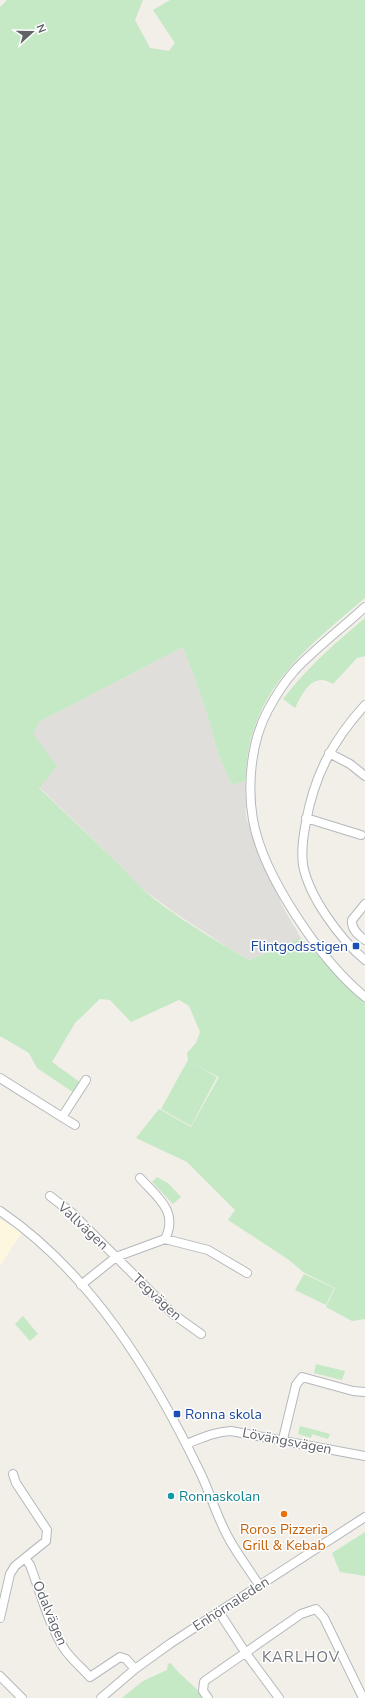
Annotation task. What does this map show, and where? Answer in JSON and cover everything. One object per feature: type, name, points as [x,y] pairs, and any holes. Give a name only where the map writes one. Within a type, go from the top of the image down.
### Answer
[{"type":"street","points":[[365,607],[294,671],[271,705],[256,743],[251,781],[253,820],[266,859],[274,875],[308,933],[341,973],[365,996]]},
{"type":"street","points":[[365,705],[345,729],[329,753],[314,784],[306,818],[302,849],[306,874],[313,892],[324,911],[344,938],[365,960]]},
{"type":"street","points":[[329,753],[350,764],[365,776]]},
{"type":"street","points":[[306,818],[361,835]]},
{"type":"street","points":[[365,904],[352,920],[354,929],[365,940]]},
{"type":"street","points":[[344,938],[354,929]]},
{"type":"street","points":[[0,1078],[75,1125]]},
{"type":"street","points":[[62,1117],[86,1080]]},
{"type":"street","points":[[140,1178],[168,1209],[170,1220],[165,1239]]},
{"type":"street","name":"Vallvägen","points":[[50,1196],[72,1213],[116,1257]]},
{"type":"street","points":[[0,1212],[30,1234],[81,1285],[128,1344],[164,1401],[186,1444],[222,1526],[259,1585]]},
{"type":"street","points":[[81,1285],[116,1257],[165,1239],[208,1250],[247,1273]]},
{"type":"street","name":"Tegvägen","points":[[116,1257],[173,1314],[201,1334]]},
{"type":"street","points":[[283,1440],[296,1385],[302,1377],[353,1391],[365,1392]]},
{"type":"street","name":"Lövängsvägen","points":[[186,1444],[219,1432],[247,1433],[365,1456]]},
{"type":"street","points":[[0,1618],[10,1574],[15,1566],[46,1541],[47,1530],[16,1483],[13,1474]]},
{"type":"street","name":"Enhörnaleden","points":[[101,1698],[135,1669],[259,1585],[365,1517]]},
{"type":"street","name":"Odalvägen","points":[[25,1558],[30,1565],[57,1634],[65,1650],[81,1668],[90,1677],[120,1657],[126,1659],[135,1669]]},
{"type":"street","points":[[208,1698],[203,1691],[204,1682],[301,1614],[316,1609],[324,1618],[363,1698]]},
{"type":"street","points":[[219,1612],[245,1652],[279,1698]]},
{"type":"street","points":[[0,1676],[22,1698]]},
{"type":"shaded area","points":[[183,647],[204,704],[219,756],[232,785],[245,781],[246,817],[256,848],[283,907],[301,938],[250,960],[175,913],[133,882],[126,871],[39,787],[33,734],[39,722]]},
{"type":"shaded area","points":[[0,1219],[22,1232],[0,1266]]},
{"type":"green space","points":[[7,0],[143,0],[135,20],[150,48],[169,51],[175,43],[153,10],[170,0],[365,0],[365,598],[312,644],[281,679],[268,698],[258,719],[250,742],[245,781],[232,785],[219,756],[204,704],[183,647],[39,722],[33,734],[57,766],[39,788],[126,871],[135,882],[165,907],[183,920],[250,960],[301,938],[365,1003],[365,1319],[352,1321],[326,1307],[335,1288],[303,1272],[289,1260],[228,1220],[235,1210],[187,1162],[136,1138],[159,1109],[191,1127],[219,1077],[190,1062],[217,1077],[191,1126],[161,1109],[188,1060],[187,1053],[196,1043],[200,1032],[189,1006],[179,1000],[131,1022],[110,1000],[100,999],[75,1023],[52,1062],[81,1083],[74,1093],[37,1068],[29,1053],[0,1036],[0,7]]},
{"type":"green space","points":[[365,618],[365,656],[357,658],[333,684],[320,680],[314,682],[305,690],[295,708],[283,699],[302,676],[322,656]]},
{"type":"green space","points":[[157,1177],[168,1183],[181,1197],[173,1204],[152,1182]]},
{"type":"green space","points":[[304,1274],[334,1288],[326,1305],[295,1290]]},
{"type":"green space","points":[[23,1316],[38,1334],[30,1341],[15,1324]]},
{"type":"green space","points":[[316,1364],[345,1371],[342,1380],[314,1373]]},
{"type":"green space","points":[[300,1426],[330,1434],[328,1439],[312,1434],[311,1438],[298,1434]]},
{"type":"green space","points":[[365,1532],[365,1576],[340,1572],[332,1553]]},
{"type":"green space","points":[[171,1663],[203,1698],[122,1698],[143,1681],[167,1670],[168,1664]]},
{"type":"place","name":"Flintgodsstigen","points":[[356,946]]},
{"type":"place","name":"Ronna skola","points":[[177,1414]]},
{"type":"place","name":"Ronnaskolan","points":[[171,1496]]},
{"type":"place","name":"Roros Pizzeria Grill & Kebab","points":[[284,1514]]},
{"type":"district","name":"KARLHOV","points":[[301,1657]]}]
